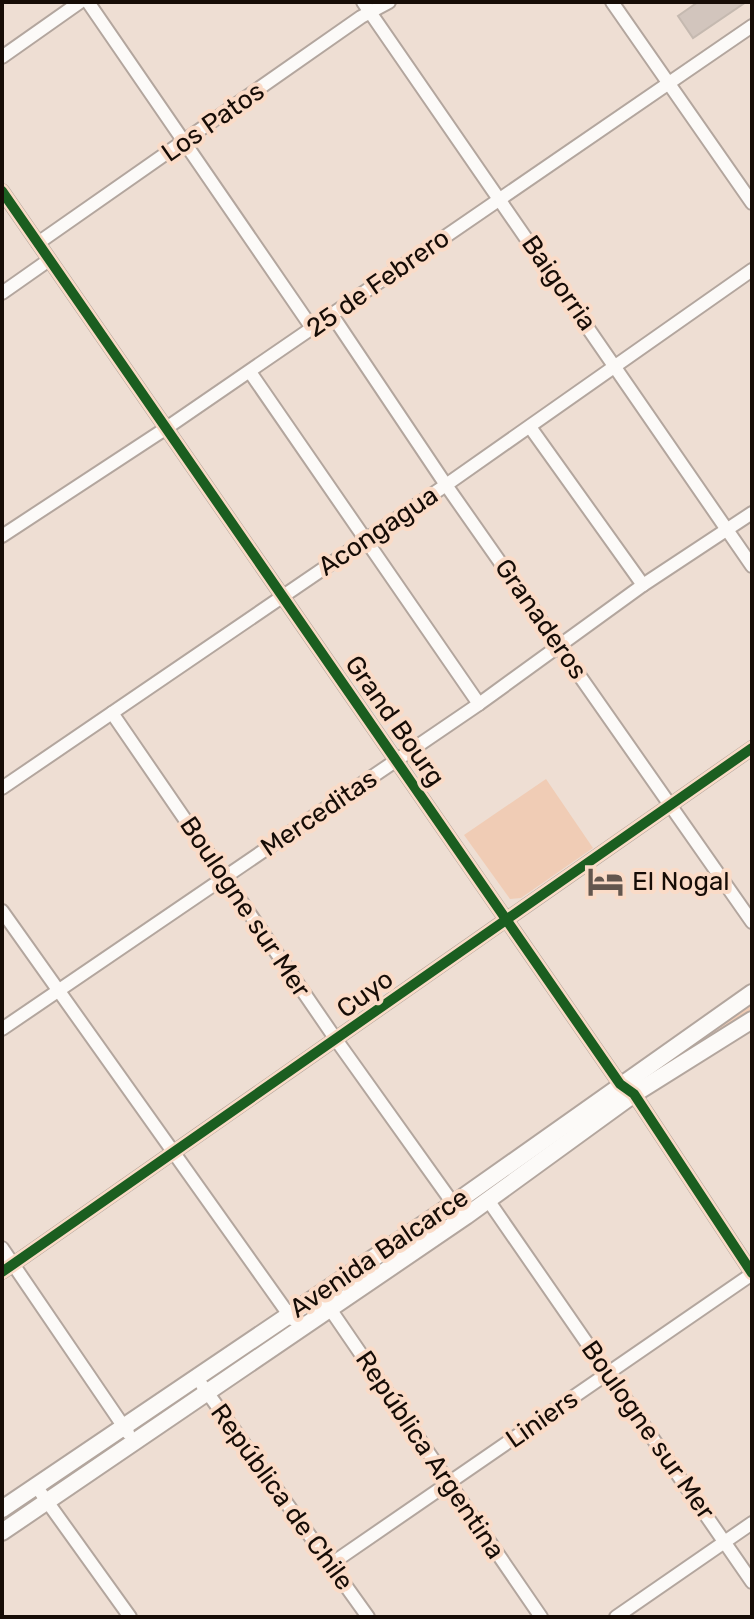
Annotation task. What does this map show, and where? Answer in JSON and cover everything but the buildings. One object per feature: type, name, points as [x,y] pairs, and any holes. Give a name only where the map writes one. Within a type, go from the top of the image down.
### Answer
[{"type":"main road","name":"Avenida Balcarce","points":[[324,1300],[466,1216],[752,993]]},
{"type":"main road","name":"Avenida Balcarce","points":[[2,1509],[124,1426],[201,1383],[324,1300],[452,1205],[627,1089],[752,1020]]},
{"type":"main road","name":"Avenida Balcarce","points":[[2,1532],[134,1443],[201,1383]]},
{"type":"street","points":[[2,57],[80,2]]},
{"type":"street","points":[[88,2],[312,328]]},
{"type":"street","name":"Los Patos","points":[[38,243],[185,142],[367,7],[389,2]]},
{"type":"street","points":[[612,2],[752,203]]},
{"type":"street","name":"Baigorria","points":[[367,7],[752,566]]},
{"type":"street","name":"25 de Febrero","points":[[2,536],[250,372],[752,26]]},
{"type":"street","name":"Grand Bourg","points":[[2,191],[627,1089],[752,1274]]},
{"type":"street","points":[[2,293],[49,260]]},
{"type":"street","name":"Acongagua","points":[[2,788],[530,427],[752,270]]},
{"type":"street","name":"Granaderos","points":[[332,315],[446,485],[561,645],[752,922]]},
{"type":"street","points":[[250,372],[479,704]]},
{"type":"street","points":[[530,427],[643,585]]},
{"type":"street","name":"Merceditas","points":[[2,1029],[479,704],[643,585],[752,513]]},
{"type":"street","name":"Boulogne sur Mer","points":[[112,713],[452,1205],[466,1216]]},
{"type":"street","name":"Cuyo","points":[[8,1268],[337,1041],[752,748]]},
{"type":"street","points":[[2,911],[56,992],[294,1320]]},
{"type":"street","name":"Boulogne sur Mer","points":[[488,1200],[752,1582]]},
{"type":"street","points":[[2,1248],[8,1268],[134,1443]]},
{"type":"street","name":"Liniers","points":[[331,1564],[752,1274]]},
{"type":"street","name":"República Argentina","points":[[324,1300],[541,1617]]},
{"type":"street","name":"República de Chile","points":[[201,1383],[368,1617]]},
{"type":"street","points":[[36,1486],[130,1617]]},
{"type":"street","points":[[616,1617],[752,1523]]},
{"type":"shaded area","points":[[546,779],[593,848],[521,898],[510,899],[464,835]]},
{"type":"shaded area","points":[[752,1002],[752,1015],[654,1082],[648,1073]]},
{"type":"cycle path","points":[[2,191],[620,1084],[634,1094],[752,1273]]},
{"type":"cycle path","points":[[2,1272],[752,748]]},
{"type":"place","name":"El Nogal","points":[[606,881]]}]
